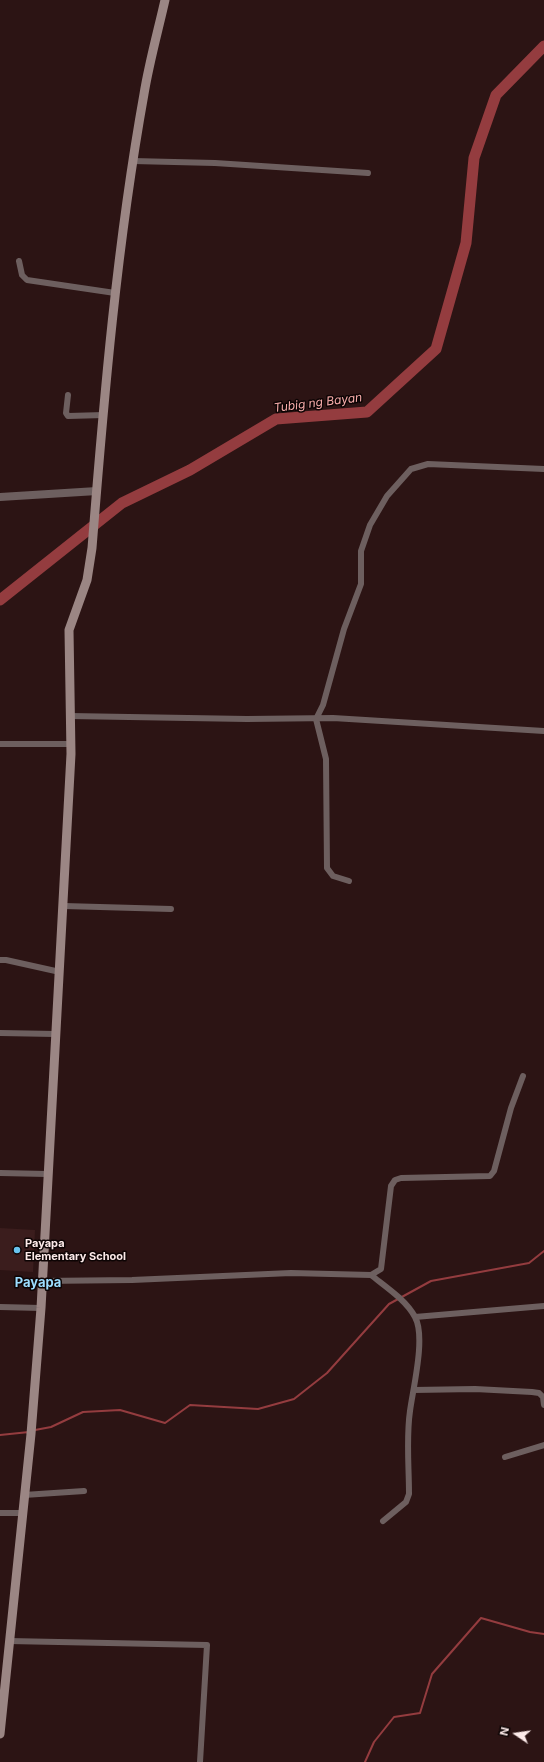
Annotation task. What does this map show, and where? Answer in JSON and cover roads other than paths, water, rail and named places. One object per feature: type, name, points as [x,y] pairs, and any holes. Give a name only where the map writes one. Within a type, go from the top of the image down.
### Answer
[{"type":"main road","points":[[0,1734],[31,1430],[41,1308],[41,1281],[55,1034],[64,906],[71,744],[69,630],[87,580],[95,523],[115,293],[144,93],[165,0]]},
{"type":"street","points":[[133,161],[215,163],[368,173]]},
{"type":"street","points":[[19,261],[22,275],[27,280],[115,293]]},
{"type":"street","points":[[68,395],[66,413],[68,416],[104,415]]},
{"type":"street","points":[[349,881],[333,876],[327,868],[326,759],[316,719],[323,705],[344,629],[361,584],[361,551],[370,525],[388,496],[411,469],[428,464],[544,469]]},
{"type":"street","points":[[0,497],[97,491]]},
{"type":"street","points":[[70,716],[316,719],[544,731]]},
{"type":"street","points":[[0,744],[71,744]]},
{"type":"street","points":[[64,906],[171,909]]},
{"type":"street","points":[[0,960],[60,972]]},
{"type":"street","points":[[0,1033],[55,1034]]},
{"type":"street","points":[[41,1281],[132,1280],[168,1277],[292,1273],[371,1274],[381,1269],[391,1186],[395,1180],[401,1178],[490,1176],[494,1171],[511,1108],[523,1076]]},
{"type":"street","points":[[0,1172],[47,1174]]},
{"type":"street","points":[[371,1274],[397,1296],[408,1308],[415,1317],[420,1329],[414,1390],[410,1411],[408,1442],[409,1494],[406,1502],[384,1521]]},
{"type":"street","points":[[415,1317],[544,1306]]},
{"type":"street","points":[[0,1307],[41,1308]]},
{"type":"street","points":[[414,1390],[475,1389],[532,1392],[539,1393],[543,1397],[544,1405]]},
{"type":"street","points":[[505,1457],[544,1445]]},
{"type":"street","points":[[24,1495],[84,1491]]},
{"type":"street","points":[[0,1513],[23,1513]]},
{"type":"street","points":[[9,1642],[207,1645],[200,1762]]},
{"type":"waterway","name":"Tubig ng Bayan","points":[[0,600],[122,503],[190,470],[276,419],[367,412],[436,349],[466,243],[474,158],[496,95],[544,46]]},
{"type":"waterway","points":[[35,1430],[51,1427],[83,1412],[120,1410],[165,1423],[190,1405],[258,1409],[294,1399],[327,1373],[389,1304],[431,1281],[529,1263],[544,1251]]},
{"type":"waterway","points":[[0,1435],[29,1432]]},
{"type":"waterway","points":[[365,1762],[374,1742],[394,1717],[420,1713],[432,1674],[481,1618],[530,1632],[544,1634]]},
{"type":"place","name":"Payapa Elementary School","points":[[17,1250]]},
{"type":"district","name":"Payapa","points":[[38,1283]]}]
